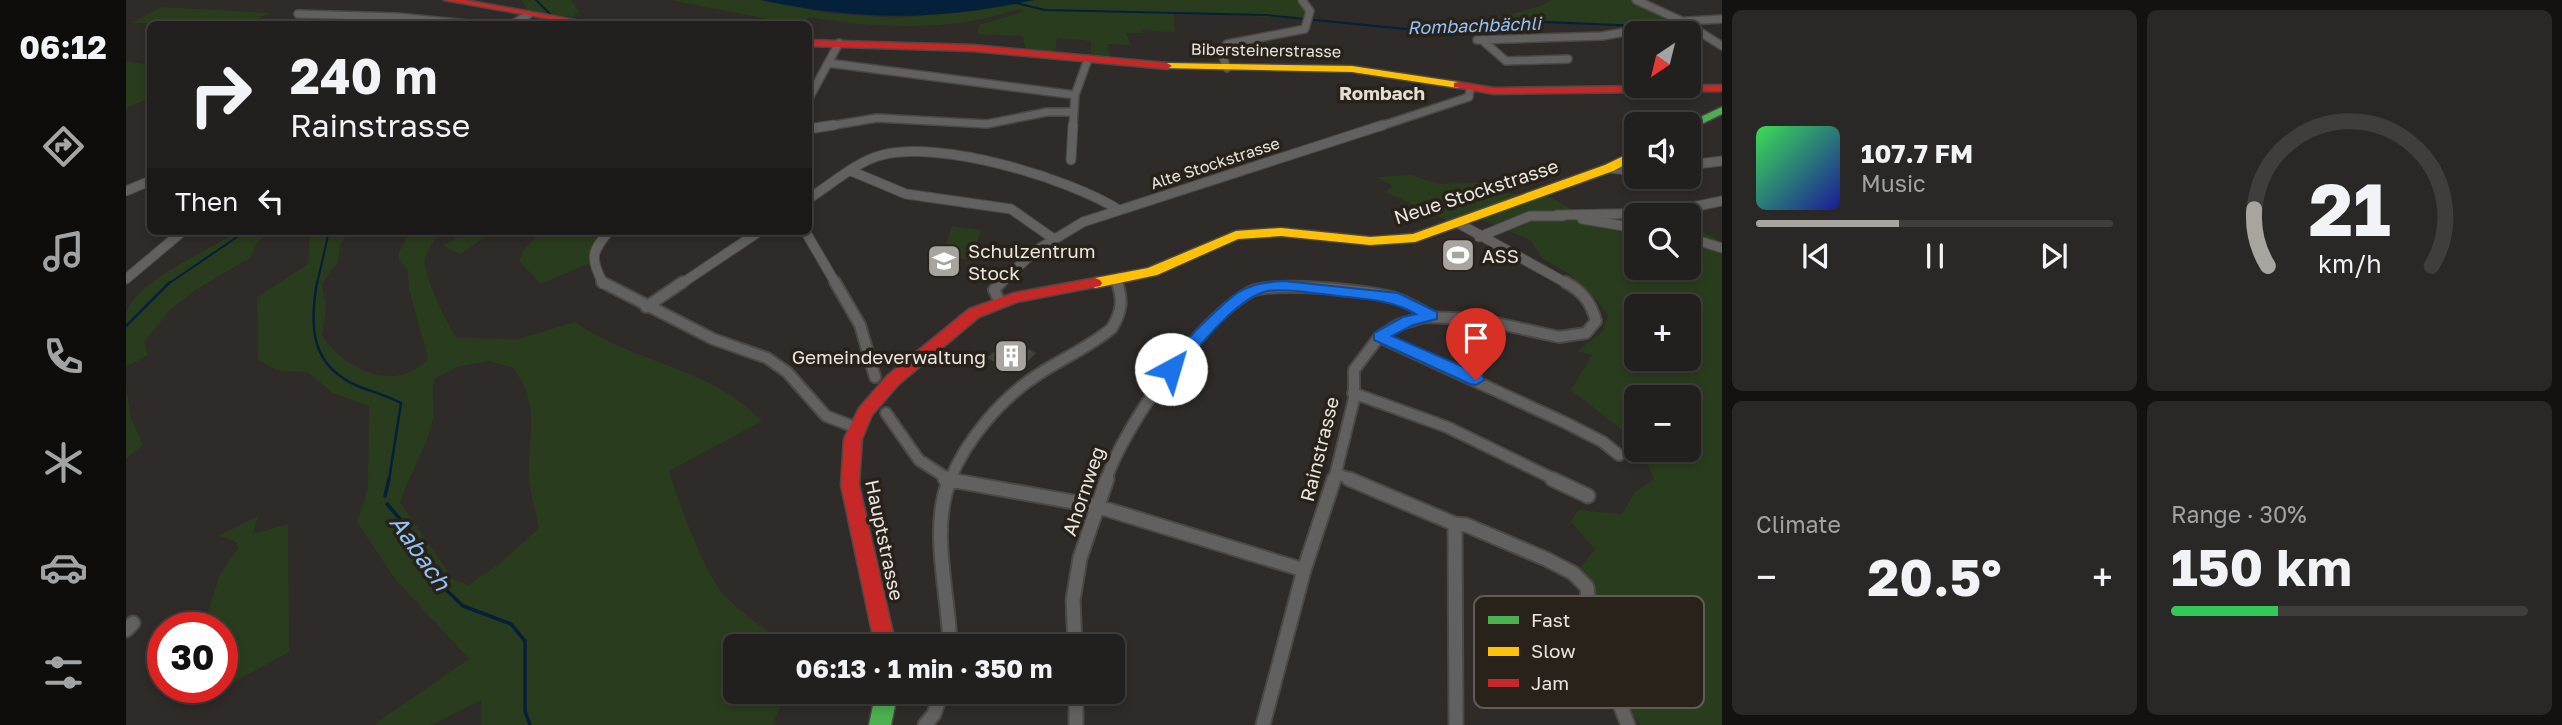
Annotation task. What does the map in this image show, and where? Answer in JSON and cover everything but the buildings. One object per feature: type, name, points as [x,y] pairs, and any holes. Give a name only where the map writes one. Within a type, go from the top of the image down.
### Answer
[{"type":"main road","points":[[449,0],[571,21]]},
{"type":"main road","name":"Bibersteinerstrasse","points":[[812,43],[973,48],[1227,68],[1361,69],[1470,89],[1527,91],[1722,88]]},
{"type":"main road","points":[[1701,121],[1722,110]]},
{"type":"main road","name":"Neue Stockstrasse","points":[[1000,302],[1166,268],[1206,244],[1236,235],[1292,233],[1392,242],[1415,238],[1624,160]]},
{"type":"main road","name":"Hauptstrasse","points":[[883,634],[850,485],[850,452],[857,428],[874,401],[892,380],[949,330],[974,313],[1000,302]]},
{"type":"main road","points":[[880,725],[884,704]]},
{"type":"street","points":[[1227,68],[1221,52],[1227,44],[1305,29],[1309,8],[1302,0]]},
{"type":"street","points":[[1636,0],[1682,21]]},
{"type":"street","points":[[298,13],[438,21]]},
{"type":"street","points":[[518,21],[528,15]]},
{"type":"street","points":[[1697,21],[1722,19]]},
{"type":"street","points":[[1567,60],[1506,61],[1480,40],[1602,36],[1624,32]]},
{"type":"street","points":[[1701,33],[1722,47]]},
{"type":"street","points":[[812,93],[839,43]]},
{"type":"street","points":[[1071,160],[1075,96],[1088,59]]},
{"type":"street","points":[[828,63],[1075,96]]},
{"type":"street","name":"Alte Stockstrasse","points":[[1000,302],[994,290],[1051,237],[1119,211],[1469,97],[1470,89]]},
{"type":"street","points":[[812,128],[877,118],[987,124],[1047,113],[1073,112]]},
{"type":"street","points":[[812,196],[851,171],[883,155],[920,151],[1058,179],[1088,191],[1119,211]]},
{"type":"street","points":[[1701,164],[1720,162],[1722,172]]},
{"type":"street","points":[[1609,168],[1624,170]]},
{"type":"street","points":[[851,171],[906,194],[1011,209],[1051,237]]},
{"type":"street","points":[[126,191],[147,182]]},
{"type":"street","points":[[1479,237],[1530,216],[1664,213],[1722,201]]},
{"type":"street","points":[[1557,215],[1624,226]]},
{"type":"street","name":"Rainstrasse","points":[[1263,725],[1304,570],[1336,473],[1354,399],[1353,369],[1379,337],[1408,321],[1431,316],[1478,319],[1559,337],[1578,335],[1594,326],[1596,315],[1592,305],[1578,289],[1479,237],[1458,223]]},
{"type":"street","points":[[126,279],[178,235]]},
{"type":"street","points":[[606,235],[594,249],[593,262],[597,276],[618,294],[719,342],[767,358],[787,372],[826,416],[857,428]]},
{"type":"street","points":[[646,307],[754,235]]},
{"type":"street","points":[[807,235],[860,325],[875,377]]},
{"type":"street","points":[[1703,241],[1722,242]]},
{"type":"street","points":[[1703,241],[1722,248]]},
{"type":"street","points":[[949,634],[941,543],[943,500],[958,458],[1024,384],[1050,366],[1099,341],[1113,326],[1123,302],[1116,279]]},
{"type":"street","name":"Ahornweg","points":[[1075,634],[1075,586],[1096,506],[1116,453],[1162,383],[1193,343],[1252,290],[1284,285],[1398,298],[1431,316]]},
{"type":"street","points":[[1379,337],[1566,423],[1603,442],[1619,455]]},
{"type":"street","points":[[1353,393],[1447,427],[1588,496]]},
{"type":"street","points":[[886,413],[916,461],[932,474],[948,480],[1096,506],[1304,570]]},
{"type":"street","points":[[1336,473],[1546,559],[1573,573],[1587,587],[1588,596]]},
{"type":"street","points":[[1455,524],[1456,725]]},
{"type":"street","points":[[925,725],[934,715],[938,704]]},
{"type":"street","points":[[1076,704],[1076,725]]},
{"type":"street","points":[[1621,708],[1628,725]]},
{"type":"green space","points":[[521,0],[571,0],[579,11],[573,17],[530,12]]},
{"type":"green space","points":[[670,0],[761,0],[827,13],[898,18],[974,11],[1034,0],[1301,0],[1308,6],[1306,19],[1173,12],[1175,32],[1142,30],[1143,33],[1126,33],[1131,45],[1107,44],[1111,59],[1091,57],[1091,41],[1057,38],[1055,53],[1025,48],[1023,36],[977,34],[979,25],[1025,11],[1019,9],[968,22],[942,25],[888,26],[809,17],[807,21],[778,21]]},
{"type":"green space","points":[[1551,0],[1636,0],[1682,21],[1624,21],[1624,26],[1546,21],[1501,24],[1492,19],[1541,6]]},
{"type":"green space","points":[[161,7],[270,13],[254,21],[132,23]]},
{"type":"green space","points":[[126,61],[147,64],[147,99],[126,108]]},
{"type":"green space","points":[[1411,175],[1439,184],[1494,182],[1505,193],[1551,197],[1577,213],[1624,215],[1624,280],[1701,280],[1701,231],[1722,242],[1722,725],[1640,725],[1628,708],[1704,708],[1704,596],[1589,596],[1576,573],[1595,549],[1571,522],[1578,510],[1622,514],[1635,492],[1654,479],[1646,462],[1701,462],[1701,385],[1624,385],[1624,432],[1571,390],[1592,355],[1577,351],[1603,331],[1608,315],[1594,297],[1569,274],[1542,258],[1530,240],[1469,214],[1450,222],[1386,192],[1392,186],[1377,177]]},
{"type":"green space","points":[[952,226],[981,230],[972,260],[942,256]]},
{"type":"green space","points":[[233,235],[267,235],[257,243],[250,258],[195,290],[170,310],[144,342],[148,355],[126,367],[126,312],[133,300],[159,277]]},
{"type":"green space","points":[[310,235],[346,235],[340,245],[338,262],[322,284],[326,309],[322,335],[343,358],[372,373],[402,375],[416,369],[428,358],[409,290],[408,270],[399,261],[399,252],[408,235],[439,235],[428,251],[425,264],[436,298],[457,338],[518,339],[575,322],[622,347],[696,377],[742,403],[762,421],[669,471],[693,537],[717,585],[740,610],[773,634],[723,634],[723,704],[782,704],[773,725],[481,725],[481,700],[431,725],[373,725],[469,659],[395,579],[357,522],[368,488],[369,406],[333,393],[307,372],[276,370],[258,360],[257,297],[308,264]],"holes":[[[490,361],[513,368],[527,395],[531,422],[529,480],[539,528],[499,564],[468,585],[453,579],[400,502],[432,423],[435,378],[460,366]]]},
{"type":"green space","points":[[461,235],[489,235],[460,254],[443,246]]},
{"type":"green space","points":[[539,235],[607,235],[593,262],[541,284],[519,261],[524,249]]},
{"type":"green space","points":[[126,386],[131,418],[143,445],[126,459]]},
{"type":"green space","points":[[258,516],[253,534],[288,524],[289,652],[238,680],[238,612],[208,612],[220,574],[239,547],[233,540],[218,536]]},
{"type":"water","points":[[761,0],[1034,0],[963,12],[898,16],[832,12]]},
{"type":"waterway","name":"Aabach","points":[[536,0],[551,15]]},
{"type":"waterway","name":"Rombachbächli","points":[[1016,3],[1045,10],[1266,15],[1416,30],[1515,21],[1624,25]]},
{"type":"waterway","points":[[168,284],[240,235]]},
{"type":"waterway","name":"Aabach","points":[[317,284],[328,235]]},
{"type":"waterway","name":"Aabach","points":[[317,282],[314,331],[317,345],[331,369],[360,387],[401,403],[389,480]]},
{"type":"waterway","points":[[126,326],[168,284]]},
{"type":"waterway","name":"Aabach","points":[[385,496],[389,479]]},
{"type":"waterway","name":"Aabach","points":[[387,504],[413,534],[438,582],[463,606],[511,624],[525,641],[525,711],[530,725]]},
{"type":"traffic: fast","points":[[1701,121],[1722,110]]},
{"type":"traffic: fast","points":[[880,725],[884,704]]},
{"type":"traffic: slow","points":[[1167,66],[1352,69],[1458,85]]},
{"type":"traffic: slow","points":[[1095,283],[1152,272],[1236,235],[1281,232],[1370,241],[1415,238],[1624,160]]},
{"type":"traffic: jam","points":[[449,0],[574,21]]},
{"type":"traffic: jam","points":[[812,43],[973,48],[1167,66]]},
{"type":"traffic: jam","points":[[1458,85],[1494,91],[1722,88]]},
{"type":"traffic: jam","points":[[883,634],[850,485],[853,439],[865,412],[893,380],[974,313],[1014,298],[1095,283]]},
{"type":"place","name":"ASS","points":[[1458,255]]},
{"type":"place","name":"Schulzentrum Stock","points":[[944,261]]},
{"type":"place","name":"Gemeindeverwaltung","points":[[1011,356]]},
{"type":"district","name":"Rombach","points":[[1382,92]]},
{"type":"route","points":[[1171,369],[1193,343],[1242,297],[1262,287],[1284,285],[1398,298],[1431,316],[1398,325],[1379,337],[1476,380]]}]
